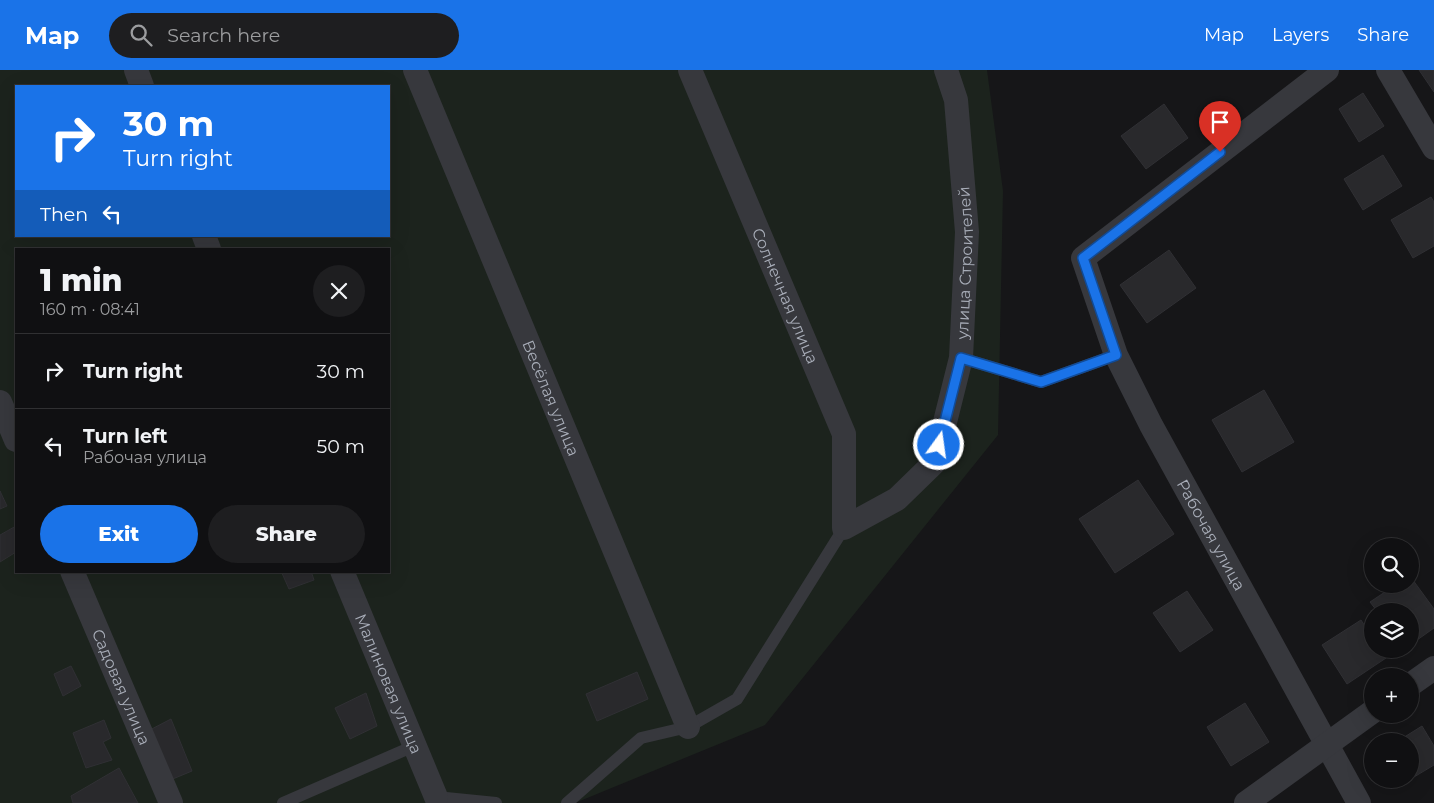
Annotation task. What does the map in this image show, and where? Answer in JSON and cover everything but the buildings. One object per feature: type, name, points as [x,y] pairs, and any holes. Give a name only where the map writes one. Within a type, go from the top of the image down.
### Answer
[{"type":"street","points":[[136,70],[142,85]]},
{"type":"street","name":"Весёлая улица","points":[[415,70],[688,727]]},
{"type":"street","name":"Солнечная улица","points":[[690,70],[844,434],[844,528]]},
{"type":"street","name":"улица Строителей","points":[[844,528],[897,499],[935,462],[961,358],[967,232],[956,100],[946,70]]},
{"type":"street","name":"Рабочая улица","points":[[1327,70],[1083,258],[1116,355],[1150,426],[1359,803]]},
{"type":"street","points":[[1388,70],[1434,148]]},
{"type":"street","points":[[0,402],[15,438]]},
{"type":"street","name":"Садовая улица","points":[[73,573],[171,803]]},
{"type":"street","name":"Малиновая улица","points":[[343,573],[436,797]]},
{"type":"street","points":[[1419,679],[1434,668]]},
{"type":"street","points":[[1246,803],[1364,718]]},
{"type":"lane","points":[[961,358],[1041,382],[1116,355]]},
{"type":"lane","points":[[567,803],[641,738],[688,727],[736,699],[844,528]]},
{"type":"lane","points":[[283,803],[414,746]]},
{"type":"lane","points":[[436,797],[496,803]]},
{"type":"shaded area","points":[[0,70],[987,70],[1003,191],[998,435],[765,725],[575,803],[0,803]]},
{"type":"route","points":[[939,445],[961,358],[1041,382],[1116,355],[1083,258],[1220,152]]}]
